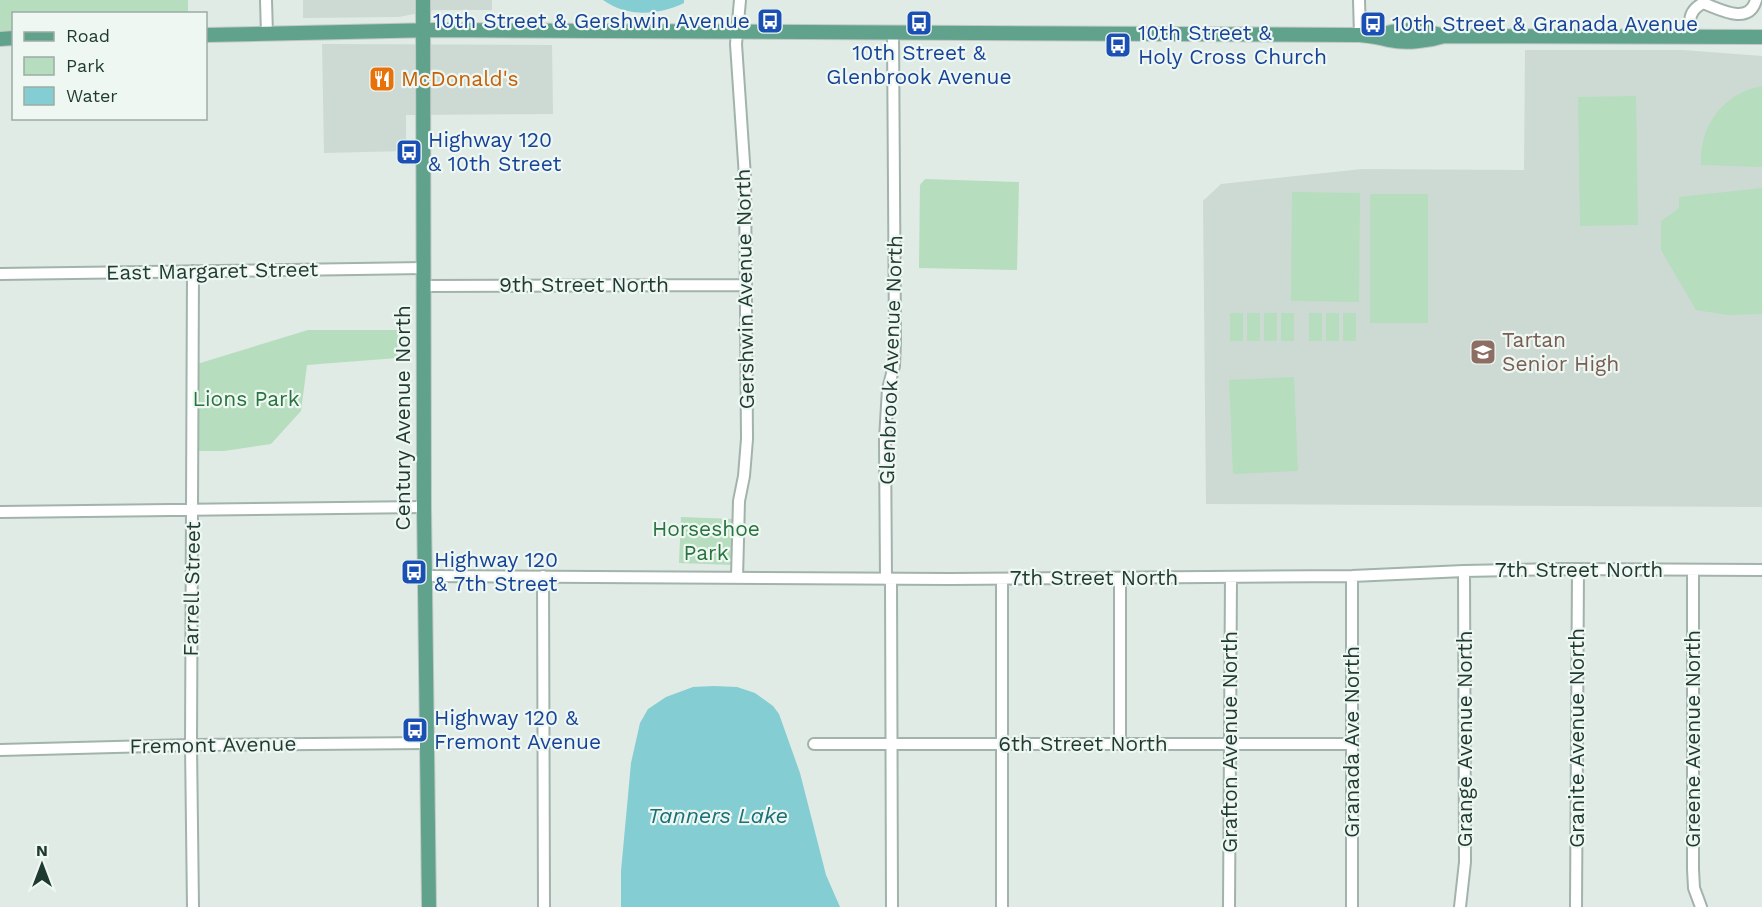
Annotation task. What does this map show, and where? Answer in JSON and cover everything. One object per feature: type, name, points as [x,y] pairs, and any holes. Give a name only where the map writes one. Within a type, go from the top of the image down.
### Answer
[{"type":"main road","name":"Century Avenue North","points":[[423,0],[424,507],[429,907]]},
{"type":"main road","points":[[207,35],[423,30],[1378,36],[1390,31],[1430,31],[1444,36],[1762,37]]},
{"type":"street","points":[[266,0],[267,34]]},
{"type":"street","name":"Gershwin Avenue North","points":[[737,578],[739,501],[747,439],[744,285],[745,177],[736,44],[740,0]]},
{"type":"street","points":[[1359,0],[1360,35]]},
{"type":"street","points":[[1690,37],[1690,17],[1694,8],[1703,3],[1735,14],[1743,14],[1750,10],[1756,0]]},
{"type":"street","name":"Glenbrook Avenue North","points":[[892,907],[889,579],[885,440],[888,389],[894,366],[895,342],[893,33]]},
{"type":"street","name":"East Margaret Street","points":[[0,274],[424,268]]},
{"type":"street","name":"Farrell Street","points":[[193,271],[191,745],[193,907]]},
{"type":"street","name":"9th Street North","points":[[424,285],[744,285]]},
{"type":"street","points":[[0,512],[424,507]]},
{"type":"street","name":"7th Street North","points":[[425,576],[1002,579],[1352,576],[1578,569],[1762,570]]},
{"type":"street","name":"Granite Avenue North","points":[[1576,907],[1578,569]]},
{"type":"street","name":"Greene Avenue North","points":[[1693,570],[1693,869],[1694,888],[1701,907]]},
{"type":"street","name":"Grange Avenue North","points":[[1460,907],[1465,851],[1464,571]]},
{"type":"street","points":[[543,576],[544,907]]},
{"type":"street","name":"Granada Ave North","points":[[1352,576],[1352,907]]},
{"type":"street","name":"Grafton Avenue North","points":[[1229,907],[1231,577]]},
{"type":"street","points":[[1120,578],[1120,744]]},
{"type":"street","points":[[1002,579],[1002,907]]},
{"type":"street","name":"Fremont Avenue","points":[[0,750],[191,745],[427,743]]},
{"type":"street","name":"6th Street North","points":[[814,744],[1351,744]]},
{"type":"shaded area","points":[[303,0],[492,0],[492,10],[434,10],[399,17],[303,18]]},
{"type":"shaded area","points":[[322,44],[552,45],[553,114],[406,115],[406,151],[324,153]]},
{"type":"shaded area","name":"Tartan Senior High","points":[[1525,50],[1683,50],[1762,56],[1762,507],[1206,504],[1203,201],[1221,184],[1362,169],[1524,170]]},
{"type":"green space","points":[[0,0],[188,0],[188,12],[12,12],[12,31],[0,31]]},
{"type":"green space","points":[[1762,86],[1762,167],[1701,165],[1704,137],[1716,114],[1736,96]]},
{"type":"green space","points":[[1636,96],[1638,225],[1580,226],[1578,97]]},
{"type":"green space","points":[[925,179],[1019,182],[1017,270],[919,268],[920,185]]},
{"type":"green space","points":[[1762,188],[1762,314],[1728,315],[1696,310],[1661,250],[1661,221],[1679,208],[1679,197]]},
{"type":"green space","points":[[1292,192],[1360,193],[1359,302],[1291,301]]},
{"type":"green space","points":[[1370,194],[1428,194],[1428,323],[1370,323]]},
{"type":"green space","points":[[1230,313],[1243,313],[1243,341],[1230,341]]},
{"type":"green space","points":[[1247,313],[1260,313],[1260,341],[1247,341]]},
{"type":"green space","points":[[1264,313],[1277,313],[1277,341],[1264,341]]},
{"type":"green space","points":[[1281,313],[1294,313],[1294,341],[1281,341]]},
{"type":"green space","points":[[1309,313],[1322,313],[1322,341],[1309,341]]},
{"type":"green space","points":[[1326,313],[1339,313],[1339,341],[1326,341]]},
{"type":"green space","points":[[1343,313],[1356,313],[1356,341],[1343,341]]},
{"type":"green space","name":"Lions Park","points":[[308,330],[398,330],[397,358],[307,365],[301,411],[271,444],[224,451],[196,451],[197,364]]},
{"type":"green space","points":[[1294,377],[1298,471],[1233,474],[1229,380]]},
{"type":"green space","name":"Horseshoe Park","points":[[681,517],[734,519],[733,565],[679,563]]},
{"type":"water","points":[[603,0],[684,0],[684,3],[663,10],[642,13],[612,6]]},
{"type":"water","name":"Tanners Lake","points":[[693,687],[737,687],[755,693],[773,706],[779,714],[800,773],[826,875],[840,907],[621,907],[621,871],[631,763],[640,723],[648,709],[666,697]]},
{"type":"place","name":"10th Street & Gershwin Avenue","points":[[770,21]]},
{"type":"place","name":"10th Street & Glenbrook Avenue","points":[[919,23]]},
{"type":"place","name":"10th Street & Granada Avenue","points":[[1373,24]]},
{"type":"place","name":"10th Street & Holy Cross Church","points":[[1118,45]]},
{"type":"place","name":"McDonald's","points":[[382,79]]},
{"type":"place","name":"Highway 120 & 10th Street","points":[[409,152]]},
{"type":"place","name":"Tartan Senior High","points":[[1483,352]]},
{"type":"place","name":"Highway 120 & 7th Street","points":[[414,572]]},
{"type":"place","name":"Highway 120 & Fremont Avenue","points":[[415,730]]}]
